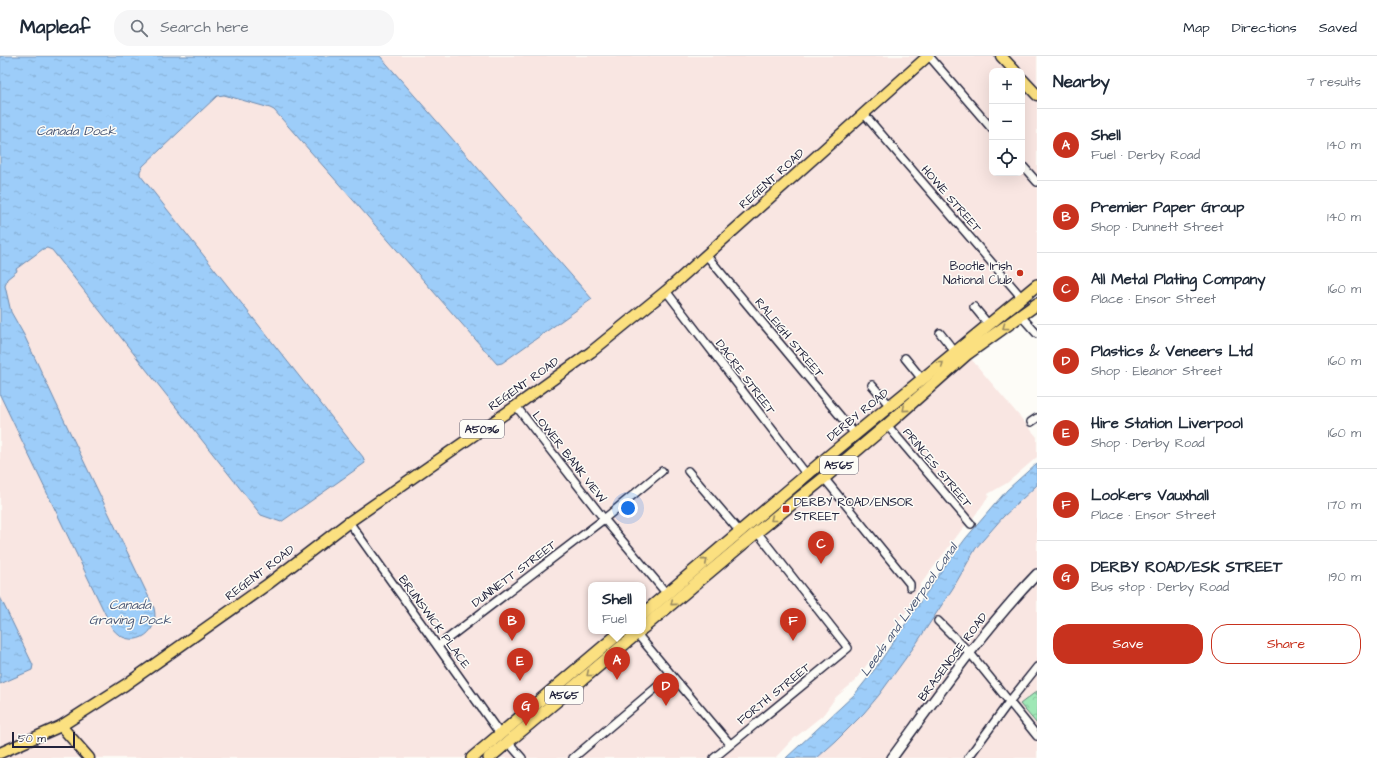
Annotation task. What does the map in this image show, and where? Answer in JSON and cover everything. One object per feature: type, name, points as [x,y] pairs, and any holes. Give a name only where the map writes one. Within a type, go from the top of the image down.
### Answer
[{"type":"highway","name":"DERBY ROAD","points":[[646,612],[855,434],[1037,285]]},
{"type":"highway","name":"A565","points":[[646,626],[887,425],[967,354],[1037,304]]},
{"type":"highway","name":"A565","points":[[489,758],[504,738],[619,634]]},
{"type":"highway","name":"A565","points":[[472,758],[504,738],[622,647],[637,634]]},
{"type":"main road","name":"REGENT ROAD","points":[[0,753],[61,726],[125,685],[268,584],[349,522],[591,352],[707,256],[929,56]]},
{"type":"main road","points":[[1001,56],[1012,68]]},
{"type":"main road","points":[[1025,82],[1037,95]]},
{"type":"main road","name":"BRASENOSE ROAD","points":[[892,758],[1010,602],[1037,574]]},
{"type":"main road","points":[[61,726],[88,758]]},
{"type":"street","points":[[929,56],[989,126]]},
{"type":"street","name":"HOWE STREET","points":[[864,114],[1022,298]]},
{"type":"street","points":[[1025,168],[1037,182]]},
{"type":"street","name":"RALEIGH STREET","points":[[707,256],[855,434]]},
{"type":"street","name":"DACRE STREET","points":[[666,291],[807,475]]},
{"type":"street","points":[[974,307],[989,325]]},
{"type":"street","points":[[1021,316],[1037,334]]},
{"type":"street","points":[[940,333],[956,352]]},
{"type":"street","points":[[905,358],[922,379]]},
{"type":"street","points":[[872,385],[890,406]]},
{"type":"street","name":"LOWER BANK VIEW","points":[[516,406],[604,519],[667,594]]},
{"type":"street","name":"PRINCES STREET","points":[[887,425],[971,524]]},
{"type":"street","name":"DUNNETT STREET","points":[[438,646],[604,519],[662,471]]},
{"type":"street","points":[[688,471],[740,532]]},
{"type":"street","points":[[824,478],[910,584],[910,587]]},
{"type":"street","name":"BRUNSWICK PLACE","points":[[349,522],[504,738],[522,758]]},
{"type":"street","name":"FORTH STREET","points":[[714,758],[848,648],[757,532]]},
{"type":"street","points":[[938,622],[970,653],[1037,736]]},
{"type":"street","points":[[642,634],[671,675],[730,744]]},
{"type":"street","points":[[968,758],[1037,667]]},
{"type":"street","points":[[573,758],[671,675]]},
{"type":"shaded area","points":[[0,56],[1037,56],[1037,285],[646,611],[646,582],[588,582],[588,634],[618,634],[472,758],[0,758]]},
{"type":"shaded area","points":[[967,354],[1037,437],[1037,457],[1007,483],[988,494],[989,496],[973,518],[963,528],[921,584],[909,608],[854,682],[836,697],[823,715],[792,740],[775,758],[489,758],[636,634],[646,634],[646,625]]},
{"type":"shaded area","points":[[1037,485],[1037,691],[1020,704],[1037,724],[1037,758],[817,758],[864,713],[879,695],[916,644],[953,588],[976,548],[1003,517]]},
{"type":"green space","points":[[1037,691],[1037,724],[1020,704]]},
{"type":"water","name":"Canada Dock","points":[[0,56],[380,56],[592,299],[502,363],[497,364],[274,110],[224,95],[217,96],[143,166],[140,171],[140,175],[363,457],[365,463],[281,522],[261,515],[52,250],[47,248],[43,249],[16,269],[17,271],[7,279],[5,286],[11,312],[24,335],[154,608],[155,618],[153,626],[148,633],[135,639],[127,639],[119,635],[112,628],[0,395]]},
{"type":"water","points":[[1037,463],[1037,485],[1003,517],[976,548],[953,588],[916,644],[864,713],[817,758],[786,758],[855,694],[875,669],[940,573],[966,538],[1007,490]]},
{"type":"water","points":[[0,597],[33,665],[32,670],[0,684]]},
{"type":"place","name":"Bootle Irish National Club","points":[[1020,273]]},
{"type":"place","name":"DERBY ROAD/ENSOR STREET","points":[[786,509]]},
{"type":"place","name":"All Metal Plating Company","points":[[821,564]]},
{"type":"place","name":"Premier Paper Group","points":[[512,641]]},
{"type":"place","name":"Lookers Vauxhall","points":[[793,641]]},
{"type":"place","name":"Shell","points":[[617,680]]},
{"type":"place","name":"Hire Station Liverpool","points":[[520,681]]},
{"type":"place","name":"Plastics & Veneers Ltd","points":[[666,706]]},
{"type":"place","name":"DERBY ROAD/ESK STREET","points":[[526,726]]},
{"type":"water label","name":"Leeds and Liverpool Canal","points":[[909,610]]},
{"type":"water label","name":"Canada Graving Dock","points":[[130,612]]}]
